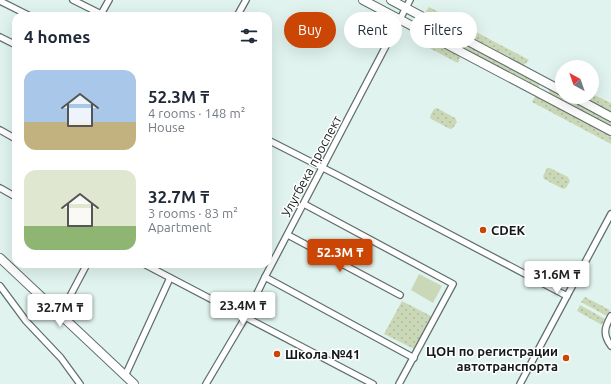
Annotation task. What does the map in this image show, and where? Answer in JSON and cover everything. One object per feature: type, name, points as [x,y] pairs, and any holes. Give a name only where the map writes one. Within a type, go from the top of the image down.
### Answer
[{"type":"main road","points":[[363,0],[385,12]]},
{"type":"main road","points":[[391,0],[555,87]]},
{"type":"main road","points":[[402,21],[611,131]]},
{"type":"main road","points":[[543,95],[549,84]]},
{"type":"main road","points":[[587,104],[611,117]]},
{"type":"main road","points":[[0,258],[128,380]]},
{"type":"street","points":[[72,0],[94,12]]},
{"type":"street","points":[[102,12],[109,0]]},
{"type":"street","points":[[240,12],[246,0]]},
{"type":"street","points":[[406,8],[410,0]]},
{"type":"street","points":[[0,1],[22,12]]},
{"type":"street","name":"Улугбека проспект","points":[[402,16],[406,8]]},
{"type":"street","points":[[0,37],[12,43]]},
{"type":"street","name":"Улугбека проспект","points":[[272,265],[385,48]]},
{"type":"street","points":[[0,130],[12,137]]},
{"type":"street","points":[[272,142],[566,296]]},
{"type":"street","points":[[0,188],[12,195]]},
{"type":"street","points":[[304,204],[453,284],[400,384]]},
{"type":"street","points":[[520,384],[611,214]]},
{"type":"street","points":[[288,236],[400,295]]},
{"type":"street","points":[[60,315],[85,268]]},
{"type":"street","points":[[151,268],[373,384]]},
{"type":"street","name":"Улугбека проспект","points":[[206,384],[245,318],[270,268]]},
{"type":"street","points":[[265,277],[414,358]]},
{"type":"street","points":[[128,380],[170,278]]},
{"type":"street","points":[[0,286],[26,321],[61,358],[80,384]]},
{"type":"street","points":[[611,316],[605,331],[607,340],[611,346]]},
{"type":"green space","points":[[429,7],[438,12],[426,12]]},
{"type":"green space","points":[[477,32],[529,60],[524,65],[520,65],[477,41]]},
{"type":"green space","points":[[429,48],[446,48],[459,55],[460,58],[458,63]]},
{"type":"green space","points":[[460,48],[475,48],[541,83],[537,89]]},
{"type":"green space","points":[[550,89],[555,91],[555,97],[549,94]]},
{"type":"green space","points":[[536,95],[611,135],[611,144],[532,102]]},
{"type":"green space","points":[[599,97],[611,103],[611,113],[594,104],[599,104]]},
{"type":"green space","points":[[567,104],[579,104],[611,121],[611,128]]},
{"type":"green space","points":[[437,108],[455,118],[457,122],[453,128],[450,129],[431,119],[430,116],[434,109]]},
{"type":"green space","points":[[547,168],[568,177],[570,181],[566,188],[563,189],[544,179],[543,176]]},
{"type":"green space","points":[[419,274],[442,286],[433,303],[411,290]]},
{"type":"green space","points":[[585,297],[610,310],[607,316],[581,302]]},
{"type":"green space","points":[[402,301],[431,316],[414,349],[384,334]]},
{"type":"green space","points":[[580,305],[605,319],[602,325],[577,311]]},
{"type":"place","name":"CDEK","points":[[483,230]]},
{"type":"place","name":"Школа №41","points":[[277,354]]},
{"type":"place","name":"ЦОН по регистрации автотранспорта","points":[[566,358]]}]
